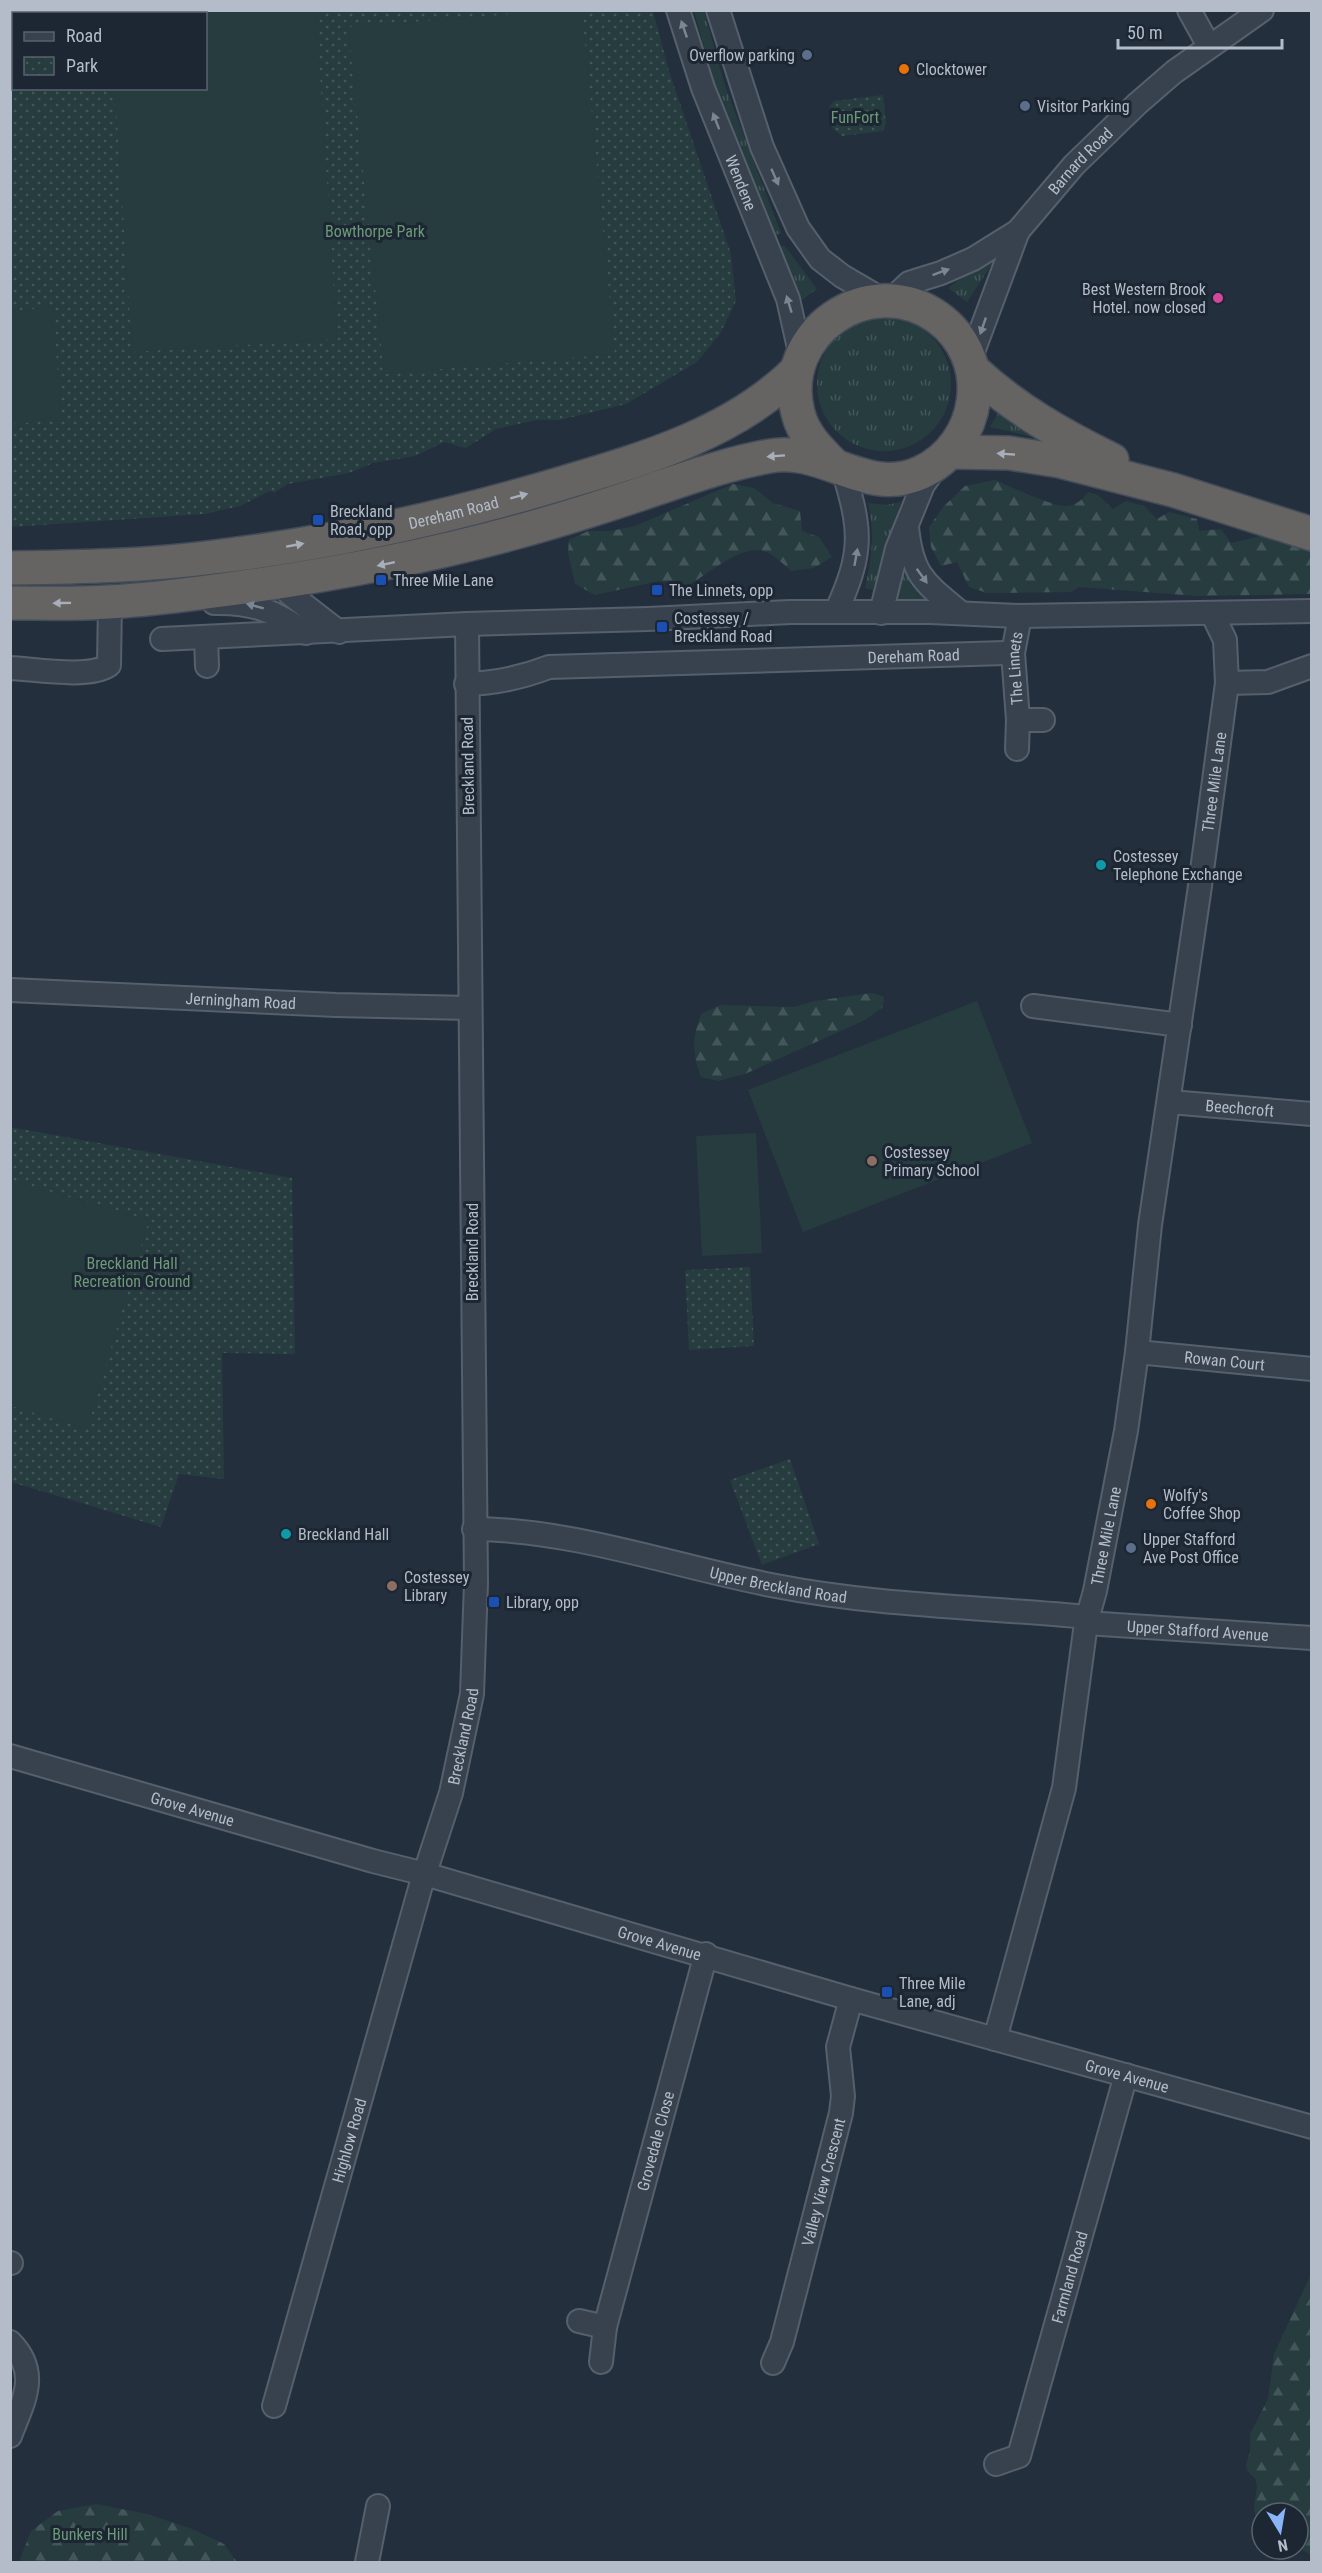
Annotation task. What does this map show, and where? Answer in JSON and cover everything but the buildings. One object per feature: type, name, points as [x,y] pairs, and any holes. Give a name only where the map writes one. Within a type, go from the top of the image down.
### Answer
[{"type":"highway","name":"Dereham Road","points":[[10,568],[212,558],[349,535],[522,495],[585,477],[701,435],[771,393],[799,364],[812,338],[828,320],[849,308],[887,300],[917,306],[938,318],[959,340],[971,365],[996,392],[1028,415],[1067,438],[1173,490]]},
{"type":"highway","points":[[799,364],[795,388],[798,414],[810,440],[838,467]]},
{"type":"highway","name":"Dereham Road","points":[[10,603],[110,602],[183,595],[383,565],[511,534],[593,510],[734,462],[776,454],[807,456],[855,475],[887,480],[916,474],[945,457],[963,435],[971,417],[975,396],[971,365]]},
{"type":"highway","name":"Dereham Road","points":[[945,457],[1009,453],[1060,461],[1173,490],[1311,534]]},
{"type":"highway","points":[[154,562],[170,573],[184,576],[201,577],[264,569],[271,571],[280,582]]},
{"type":"street","name":"Wendene","points":[[678,10],[703,88],[788,299],[799,364]]},
{"type":"street","name":"Wendene","points":[[718,10],[762,147],[798,228],[820,259],[842,276],[887,300]]},
{"type":"street","points":[[1189,10],[1209,46]]},
{"type":"street","name":"Barnard Road","points":[[887,300],[909,283],[942,273],[973,259],[1018,231],[1074,165],[1137,104],[1174,72],[1262,10]]},
{"type":"street","name":"Barnard Road","points":[[971,365],[1018,231]]},
{"type":"street","name":"Dereham Road","points":[[881,613],[890,569],[923,485],[945,457]]},
{"type":"street","points":[[836,612],[850,580],[858,544],[856,516],[838,467]]},
{"type":"street","points":[[907,525],[912,562],[923,579],[960,613]]},
{"type":"street","points":[[280,582],[290,594],[339,632]]},
{"type":"street","name":"Dereham Road","points":[[183,595],[210,603],[237,602],[260,606],[306,633]]},
{"type":"street","points":[[10,668],[83,672],[105,669],[109,665],[110,602]]},
{"type":"street","points":[[162,639],[467,624],[836,612],[1020,616],[1311,610]]},
{"type":"street","name":"Three Mile Lane","points":[[995,2039],[1064,1788],[1087,1620],[1095,1591],[1126,1431],[1150,1225],[1170,1102],[1227,683],[1225,640],[1212,613]]},
{"type":"street","name":"The Linnets","points":[[1017,749],[1018,720],[1013,653],[1020,616]]},
{"type":"street","name":"Breckland Road","points":[[425,1874],[451,1793],[472,1694],[476,1582],[467,624]]},
{"type":"street","points":[[206,638],[207,666]]},
{"type":"street","name":"Dereham Road","points":[[466,684],[499,683],[549,667],[1005,653]]},
{"type":"street","points":[[1227,683],[1268,682],[1311,666]]},
{"type":"street","name":"The Linnets","points":[[1018,720],[1043,720]]},
{"type":"street","name":"Jerningham Road","points":[[10,990],[336,1005],[470,1008]]},
{"type":"street","points":[[1033,1006],[1180,1025]]},
{"type":"street","name":"Beechcroft","points":[[1170,1102],[1311,1114]]},
{"type":"street","name":"Rowan Court","points":[[1137,1352],[1311,1369]]},
{"type":"street","name":"Upper Breckland Road","points":[[474,1529],[529,1532],[774,1586],[871,1600],[1087,1620]]},
{"type":"street","name":"Upper Stafford Avenue","points":[[1087,1620],[1311,1638]]},
{"type":"street","name":"Grove Avenue","points":[[10,1756],[373,1862],[425,1874],[706,1954],[851,1999],[1311,2127]]},
{"type":"street","name":"Highlow Road","points":[[274,2406],[425,1874]]},
{"type":"street","name":"Grovedale Close","points":[[601,2362],[605,2327],[706,1954]]},
{"type":"street","name":"Valley View Crescent","points":[[773,2363],[782,2342],[841,2113],[843,2096],[838,2047],[851,1999]]},
{"type":"street","name":"Farmland Road","points":[[996,2464],[1019,2456],[1126,2075]]},
{"type":"street","points":[[579,2321],[605,2327]]},
{"type":"street","points":[[10,2342],[24,2361],[29,2376],[27,2396],[10,2436]]},
{"type":"street","points":[[367,2562],[378,2506]]},
{"type":"green space","points":[[564,10],[582,11],[615,354],[384,374],[348,27]]},
{"type":"green space","name":"Bowthorpe Park","points":[[11,11],[653,11],[669,71],[731,254],[736,301],[720,334],[697,362],[626,404],[560,420],[537,420],[496,429],[466,448],[444,442],[415,456],[373,463],[349,473],[288,484],[274,493],[270,491],[240,506],[205,514],[11,527]]},
{"type":"green space","points":[[316,11],[337,339],[132,352],[115,90],[207,90],[207,12],[110,12]]},
{"type":"green space","points":[[694,11],[704,11],[725,86],[781,233],[772,237],[714,83]]},
{"type":"green space","name":"FunFort","points":[[883,95],[886,124],[883,131],[842,136],[832,128],[829,107],[834,101]]},
{"type":"green space","points":[[784,245],[817,289],[799,302],[778,248]]},
{"type":"green space","points":[[990,258],[994,261],[967,302],[948,288]]},
{"type":"green space","points":[[52,307],[62,420],[11,424],[11,311]]},
{"type":"green space","points":[[884,317],[910,322],[931,337],[946,358],[951,384],[946,410],[931,431],[910,446],[884,451],[858,446],[837,431],[822,410],[817,384],[822,358],[837,337],[858,322]]},
{"type":"green space","points":[[1001,408],[1035,434],[1033,437],[990,427]]},
{"type":"green space","points":[[995,480],[1062,506],[1077,503],[1088,492],[1098,495],[1113,509],[1126,501],[1144,506],[1157,519],[1169,512],[1197,519],[1199,531],[1221,529],[1231,543],[1260,536],[1311,549],[1311,594],[1198,596],[1079,587],[1071,592],[987,593],[969,587],[957,562],[941,566],[931,547],[929,527],[944,506],[965,486]]},
{"type":"green space","points":[[733,484],[754,488],[773,503],[800,511],[802,531],[819,537],[832,557],[814,568],[791,571],[769,553],[751,550],[733,557],[689,585],[659,581],[595,595],[575,584],[568,553],[569,540],[588,531],[611,531],[635,526]]},
{"type":"green space","points":[[901,502],[873,590],[865,588],[872,546],[868,503],[886,505]]},
{"type":"green space","points":[[904,565],[927,600],[898,599]]},
{"type":"green space","points":[[872,993],[884,997],[883,1007],[865,1020],[745,1074],[718,1081],[701,1077],[694,1046],[701,1014],[720,1005],[794,1007],[815,1001]]},
{"type":"green space","points":[[977,1001],[1032,1143],[803,1232],[748,1090]]},
{"type":"green space","name":"Breckland Hall Recreation Ground","points":[[10,1127],[292,1178],[295,1354],[222,1353],[224,1479],[179,1474],[161,1527],[11,1482]]},
{"type":"green space","points":[[756,1133],[762,1253],[702,1256],[696,1136]]},
{"type":"green space","points":[[10,1180],[149,1220],[87,1429],[11,1406]]},
{"type":"green space","points":[[750,1267],[754,1346],[689,1350],[685,1270]]},
{"type":"green space","points":[[790,1459],[819,1544],[762,1565],[730,1480]]},
{"type":"green space","points":[[1311,2274],[1311,2555],[1310,2501],[1255,2501],[1257,2486],[1255,2478],[1247,2471],[1250,2434],[1268,2399],[1274,2354]]},
{"type":"green space","name":"Bunkers Hill","points":[[96,2504],[147,2514],[192,2529],[224,2544],[237,2562],[19,2562],[31,2531],[58,2511]]},
{"type":"place","name":"Overflow parking","points":[[807,55]]},
{"type":"place","name":"Clocktower","points":[[904,69]]},
{"type":"place","name":"Visitor Parking","points":[[1025,106]]},
{"type":"place","name":"Best Western Brook Hotel. now closed","points":[[1218,298]]},
{"type":"place","name":"Breckland Road, opp","points":[[318,520]]},
{"type":"place","name":"Three Mile Lane","points":[[381,580]]},
{"type":"place","name":"The Linnets, opp","points":[[657,590]]},
{"type":"place","name":"Costessey / Breckland Road","points":[[662,627]]},
{"type":"place","name":"Costessey Telephone Exchange","points":[[1101,865]]},
{"type":"place","name":"Costessey Primary School","points":[[872,1161]]},
{"type":"place","name":"Wolfy's Coffee Shop","points":[[1151,1504]]},
{"type":"place","name":"Breckland Hall","points":[[286,1534]]},
{"type":"place","name":"Upper Stafford Ave Post Office","points":[[1131,1548]]},
{"type":"place","name":"Costessey Library","points":[[392,1586]]},
{"type":"place","name":"Library, opp","points":[[494,1602]]},
{"type":"place","name":"Three Mile Lane, adj","points":[[887,1992]]}]
